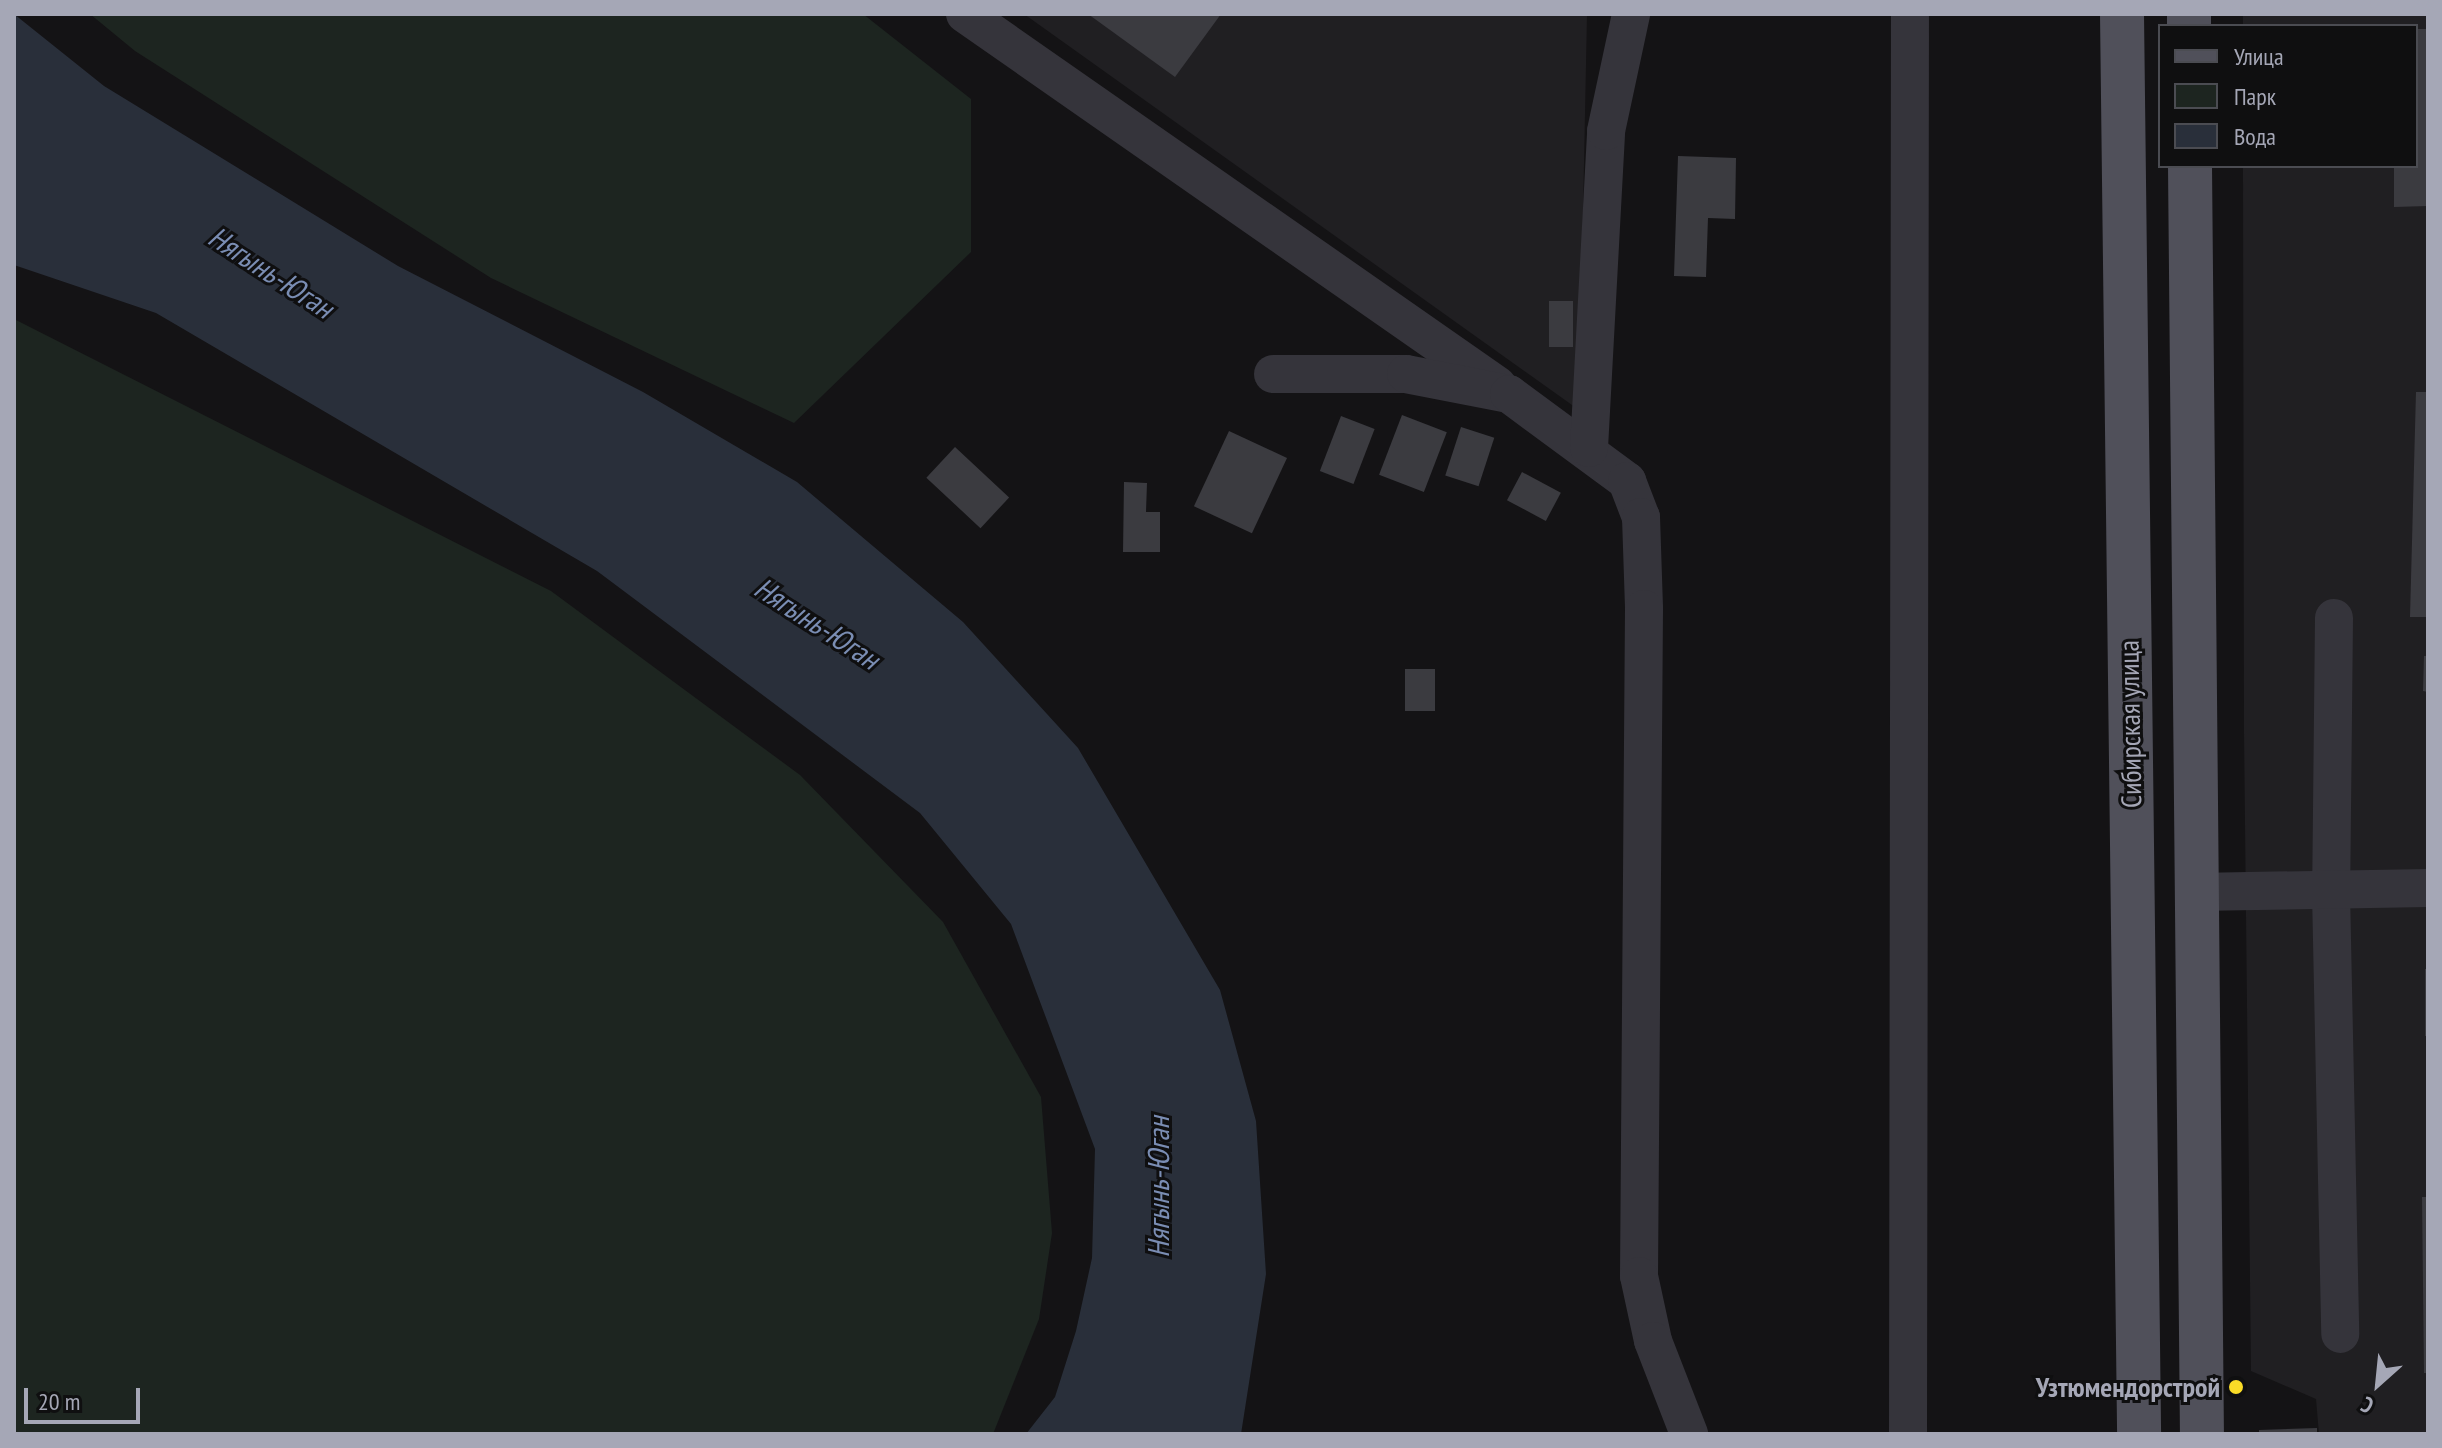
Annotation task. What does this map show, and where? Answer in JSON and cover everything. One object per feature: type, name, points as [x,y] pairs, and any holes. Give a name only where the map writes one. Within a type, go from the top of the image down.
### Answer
[{"type":"main road","name":"Сибирская улица","points":[[2122,14],[2141,67],[2139,1434]]},
{"type":"main road","points":[[2190,168],[2202,1434]]},
{"type":"lane","points":[[965,14],[1589,448],[1627,481],[1641,517],[1639,1276],[1653,1341],[1689,1434]]},
{"type":"lane","points":[[1589,448],[1606,131],[1631,14]]},
{"type":"lane","points":[[1908,1434],[1910,14]]},
{"type":"lane","points":[[1273,374],[1406,374],[1509,394]]},
{"type":"lane","points":[[2334,618],[2331,892],[2340,1334]]},
{"type":"lane","points":[[2195,892],[2428,888]]},
{"type":"shaded area","points":[[1024,14],[1587,14],[1579,410]]},
{"type":"shaded area","points":[[2243,14],[2428,14],[2428,1434],[2319,1434],[2316,1399],[2251,1371],[2244,731],[2243,168],[2418,168],[2418,24],[2243,24]]},
{"type":"green space","points":[[90,14],[863,14],[971,99],[971,252],[794,423],[491,278],[135,51]]},
{"type":"green space","points":[[14,319],[551,591],[800,775],[943,922],[1041,1097],[1052,1233],[1039,1319],[993,1434],[14,1434]]},
{"type":"water","name":"Нягынь-Юган","points":[[14,14],[104,86],[398,266],[643,392],[797,482],[963,622],[1078,748],[1220,990],[1256,1121],[1266,1274],[1241,1434],[1026,1434],[1055,1397],[1076,1331],[1092,1258],[1095,1149],[1011,924],[920,813],[597,571],[156,313],[14,265]]},
{"type":"building","points":[[1088,14],[1221,14],[1175,77]]},
{"type":"building","points":[[2418,29],[2428,29],[2428,206],[2394,207],[2394,168],[2418,168]]},
{"type":"building","points":[[1678,156],[1736,158],[1735,219],[1708,218],[1706,277],[1674,276]]},
{"type":"building","points":[[1549,301],[1573,301],[1573,347],[1549,347]]},
{"type":"building","points":[[2416,392],[2428,392],[2428,617],[2410,617]]},
{"type":"building","points":[[1402,415],[1447,432],[1424,492],[1379,475]]},
{"type":"building","points":[[1341,416],[1375,429],[1353,484],[1320,471]]},
{"type":"building","points":[[1461,427],[1494,438],[1479,486],[1445,476]]},
{"type":"building","points":[[1229,431],[1287,458],[1252,533],[1194,506]]},
{"type":"building","points":[[955,447],[1009,497],[980,528],[926,478]]},
{"type":"building","points":[[1522,472],[1561,493],[1546,521],[1507,500]]},
{"type":"building","points":[[1124,482],[1147,483],[1146,512],[1160,512],[1160,552],[1123,552]]},
{"type":"building","points":[[2424,656],[2428,656],[2428,692],[2423,691]]},
{"type":"building","points":[[1405,669],[1435,669],[1435,711],[1405,711]]},
{"type":"building","points":[[2425,969],[2428,969],[2428,1036],[2425,1036]]},
{"type":"building","points":[[2422,1197],[2428,1197],[2428,1373],[2424,1373]]},
{"type":"building","points":[[2317,1428],[2317,1434],[2259,1434],[2259,1430]]},
{"type":"place","name":"Узтюмендорстрой","points":[[2236,1387]]}]
